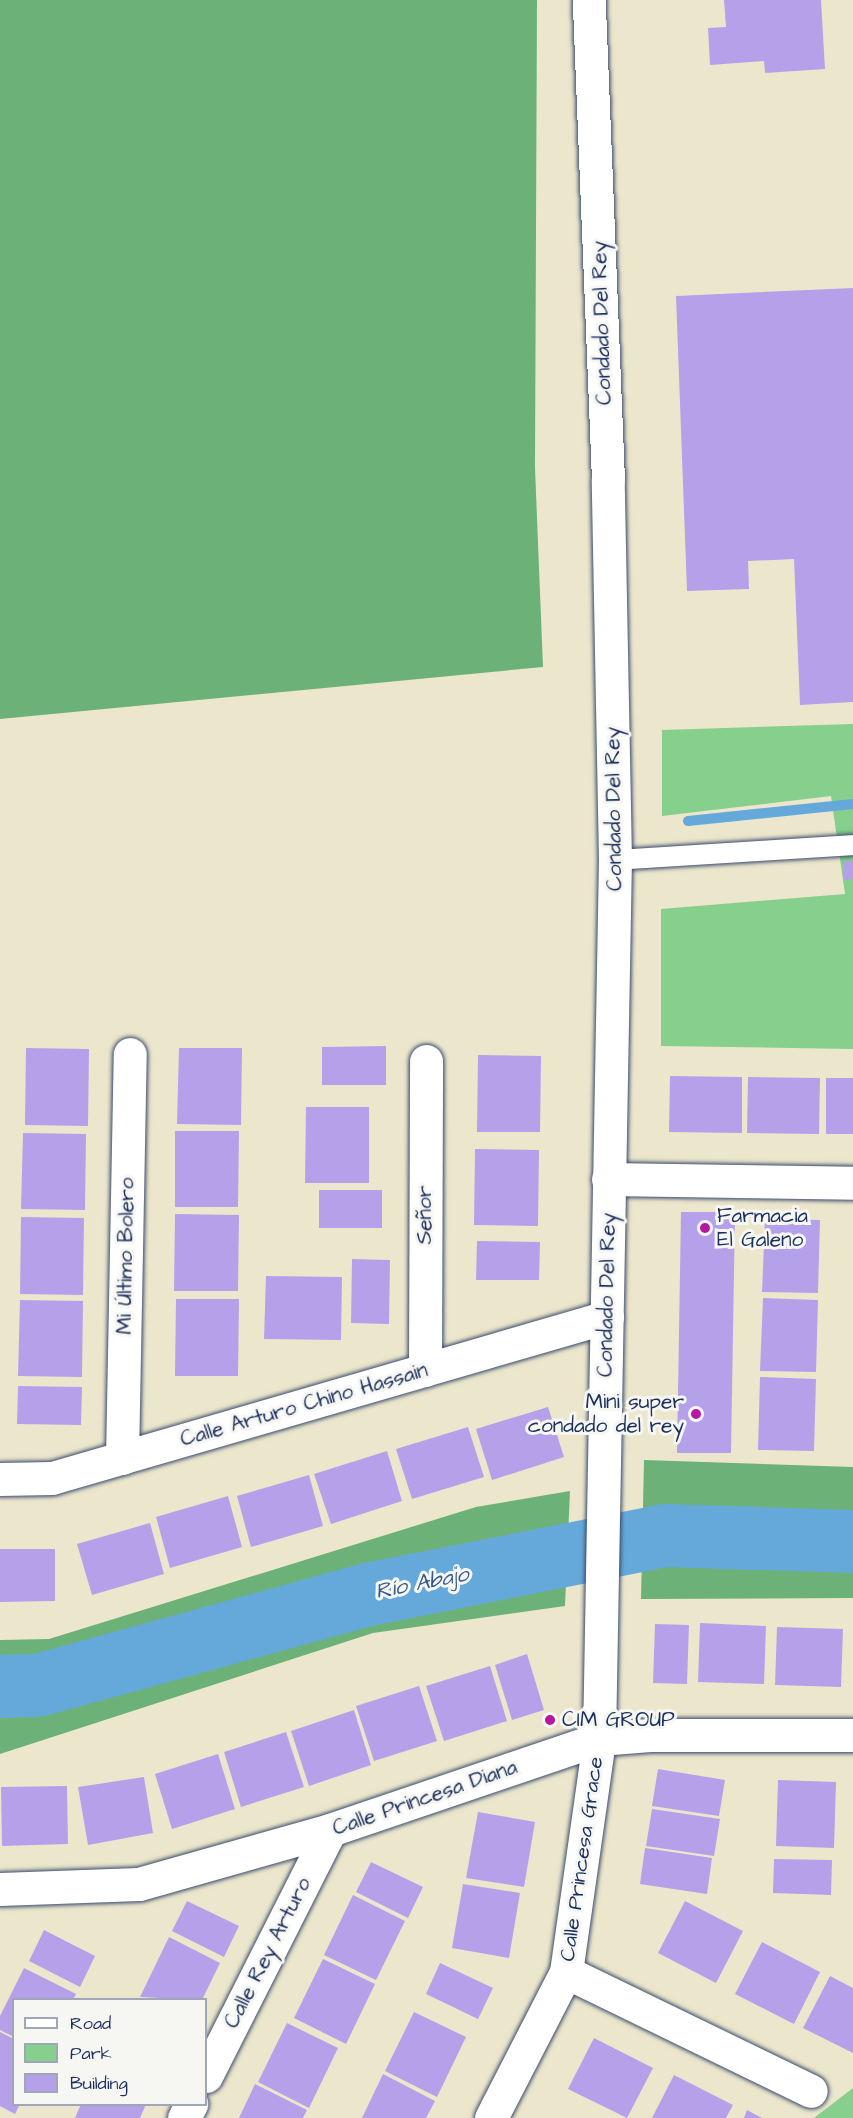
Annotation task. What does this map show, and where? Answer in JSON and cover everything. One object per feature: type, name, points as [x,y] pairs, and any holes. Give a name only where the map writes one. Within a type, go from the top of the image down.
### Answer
[{"type":"street","name":"Condado Del Rey","points":[[590,0],[608,480],[615,860],[601,1619]]},
{"type":"street","name":"Mi Último Bolero","points":[[122,1458],[130,1054]]},
{"type":"street","name":"Señor","points":[[425,1370],[426,1061]]},
{"type":"street","points":[[608,1179],[853,1183]]},
{"type":"street","name":"Calle Arturo Chino Hassain","points":[[0,1479],[52,1478],[607,1317]]},
{"type":"street","name":"Calle Princesa Grace","points":[[491,2118],[566,1972],[599,1739],[601,1619]]},
{"type":"street","name":"Calle Princesa Diana","points":[[2,1893],[139,1884],[330,1830],[599,1739],[650,1735],[853,1735]]},
{"type":"street","name":"Calle Rey Arturo","points":[[207,2074],[330,1830]]},
{"type":"street","points":[[566,1972],[811,2091]]},
{"type":"lane","points":[[615,860],[853,845]]},
{"type":"green space","points":[[0,0],[537,0],[535,468],[543,667],[0,719]]},
{"type":"green space","points":[[853,724],[853,1049],[661,1046],[661,909],[845,894],[831,796],[662,816],[662,730]]},
{"type":"green space","points":[[644,1460],[853,1467],[853,1598],[641,1599]]},
{"type":"green space","points":[[570,1491],[565,1606],[373,1633],[0,1754],[0,1640],[49,1639],[476,1507]]},
{"type":"green space","points":[[853,2088],[853,2118],[814,2118]]},
{"type":"building","points":[[724,0],[821,0],[825,69],[765,73],[764,61],[710,65],[708,28],[726,27]]},
{"type":"building","points":[[853,288],[853,702],[800,705],[794,559],[748,561],[749,589],[687,591],[676,296]]},
{"type":"building","points":[[853,861],[853,879],[844,880],[843,862]]},
{"type":"building","points":[[386,1046],[386,1085],[322,1085],[322,1047]]},
{"type":"building","points":[[26,1048],[89,1049],[88,1126],[25,1125]]},
{"type":"building","points":[[179,1048],[242,1048],[241,1125],[177,1124]]},
{"type":"building","points":[[478,1055],[541,1056],[540,1132],[477,1132]]},
{"type":"building","points":[[670,1076],[742,1077],[742,1133],[669,1132]]},
{"type":"building","points":[[748,1077],[820,1078],[819,1134],[747,1133]]},
{"type":"building","points":[[826,1078],[853,1078],[853,1134],[826,1134]]},
{"type":"building","points":[[306,1107],[369,1107],[369,1183],[305,1183]]},
{"type":"building","points":[[175,1131],[239,1131],[238,1207],[175,1207]]},
{"type":"building","points":[[23,1133],[86,1134],[85,1210],[21,1209]]},
{"type":"building","points":[[475,1149],[539,1150],[538,1226],[474,1225]]},
{"type":"building","points":[[319,1190],[382,1190],[382,1228],[319,1228]]},
{"type":"building","points":[[681,1212],[735,1212],[731,1453],[677,1453]]},
{"type":"building","points":[[175,1214],[239,1215],[238,1291],[174,1291]]},
{"type":"building","points":[[21,1217],[84,1218],[83,1295],[20,1294]]},
{"type":"building","points":[[765,1219],[820,1220],[818,1293],[762,1292]]},
{"type":"building","points":[[477,1241],[540,1242],[539,1280],[476,1280]]},
{"type":"building","points":[[352,1259],[390,1260],[389,1324],[351,1323]]},
{"type":"building","points":[[266,1276],[342,1277],[341,1340],[264,1339]]},
{"type":"building","points":[[763,1298],[818,1300],[816,1372],[760,1371]]},
{"type":"building","points":[[176,1299],[239,1299],[238,1376],[175,1376]]},
{"type":"building","points":[[20,1300],[83,1301],[82,1377],[18,1376]]},
{"type":"building","points":[[760,1377],[816,1379],[814,1451],[758,1450]]},
{"type":"building","points":[[18,1386],[82,1387],[81,1425],[17,1424]]},
{"type":"building","points":[[548,1407],[564,1457],[492,1480],[476,1429]]},
{"type":"building","points":[[468,1427],[484,1477],[412,1499],[396,1449]]},
{"type":"building","points":[[387,1451],[402,1501],[331,1524],[314,1474]]},
{"type":"building","points":[[309,1475],[323,1526],[251,1547],[237,1496]]},
{"type":"building","points":[[228,1496],[242,1547],[170,1568],[156,1517]]},
{"type":"building","points":[[150,1523],[164,1574],[92,1595],[77,1544]]},
{"type":"building","points":[[0,1549],[55,1549],[55,1601],[0,1602]]},
{"type":"building","points":[[700,1623],[766,1626],[764,1684],[698,1682]]},
{"type":"building","points":[[655,1624],[689,1625],[687,1684],[653,1683]]},
{"type":"building","points":[[777,1627],[843,1629],[841,1687],[775,1685]]},
{"type":"building","points":[[527,1654],[544,1710],[512,1720],[495,1665]]},
{"type":"building","points":[[490,1666],[507,1721],[444,1741],[426,1686]]},
{"type":"building","points":[[419,1686],[437,1741],[374,1761],[356,1706]]},
{"type":"building","points":[[354,1710],[371,1765],[309,1786],[291,1731]]},
{"type":"building","points":[[286,1732],[304,1787],[241,1807],[224,1752]]},
{"type":"building","points":[[218,1754],[235,1809],[172,1829],[155,1774]]},
{"type":"building","points":[[658,1769],[725,1780],[719,1816],[652,1806]]},
{"type":"building","points":[[144,1777],[153,1833],[88,1845],[78,1787]]},
{"type":"building","points":[[778,1780],[836,1782],[834,1848],[776,1846]]},
{"type":"building","points":[[67,1786],[68,1844],[2,1846],[1,1787]]},
{"type":"building","points":[[652,1809],[720,1819],[714,1856],[646,1846]]},
{"type":"building","points":[[478,1812],[535,1822],[524,1887],[466,1878]]},
{"type":"building","points":[[645,1848],[712,1858],[707,1894],[640,1884]]},
{"type":"building","points":[[774,1859],[832,1860],[831,1895],[773,1893]]},
{"type":"building","points":[[371,1862],[423,1887],[408,1918],[356,1892]]},
{"type":"building","points":[[463,1884],[520,1893],[509,1958],[452,1948]]},
{"type":"building","points":[[353,1895],[405,1921],[376,1980],[324,1955]]},
{"type":"building","points":[[187,1901],[239,1926],[224,1957],[172,1931]]},
{"type":"building","points":[[685,1901],[743,1931],[716,1983],[658,1953]]},
{"type":"building","points":[[44,1930],[95,1956],[80,1987],[29,1961]]},
{"type":"building","points":[[169,1937],[220,1963],[203,1998],[140,1997]]},
{"type":"building","points":[[762,1942],[820,1972],[794,2024],[735,1994]]},
{"type":"building","points":[[323,1959],[375,1984],[346,2044],[294,2018]]},
{"type":"building","points":[[440,1963],[493,1988],[478,2019],[426,1994]]},
{"type":"building","points":[[24,1968],[76,1994],[74,1998],[12,1998],[12,2036],[0,2030],[0,2016]]},
{"type":"building","points":[[830,1976],[853,1988],[853,2053],[803,2028]]},
{"type":"building","points":[[414,2012],[466,2037],[437,2097],[385,2071]]},
{"type":"building","points":[[287,2023],[338,2048],[309,2108],[258,2082]]},
{"type":"building","points":[[0,2032],[12,2038],[12,2106],[19,2106],[15,2114],[0,2106]]},
{"type":"building","points":[[594,2038],[653,2068],[627,2118],[568,2089]]},
{"type":"building","points":[[383,2074],[435,2101],[426,2118],[362,2118]]},
{"type":"building","points":[[674,2075],[733,2105],[726,2118],[652,2118]]},
{"type":"building","points":[[255,2084],[307,2110],[303,2118],[239,2118]]},
{"type":"building","points":[[80,2106],[145,2106],[140,2118],[75,2118]]},
{"type":"building","points":[[747,2110],[762,2118],[744,2118]]},
{"type":"waterway","points":[[688,821],[853,804]]},
{"type":"waterway","name":"Río Abajo","points":[[0,1686],[37,1685],[367,1594],[664,1535],[853,1541]]},
{"type":"place","name":"Farmacia El Galeno","points":[[705,1228]]},
{"type":"place","name":"Mini super condado del rey","points":[[696,1414]]},
{"type":"place","name":"CIM GROUP","points":[[550,1720]]}]
